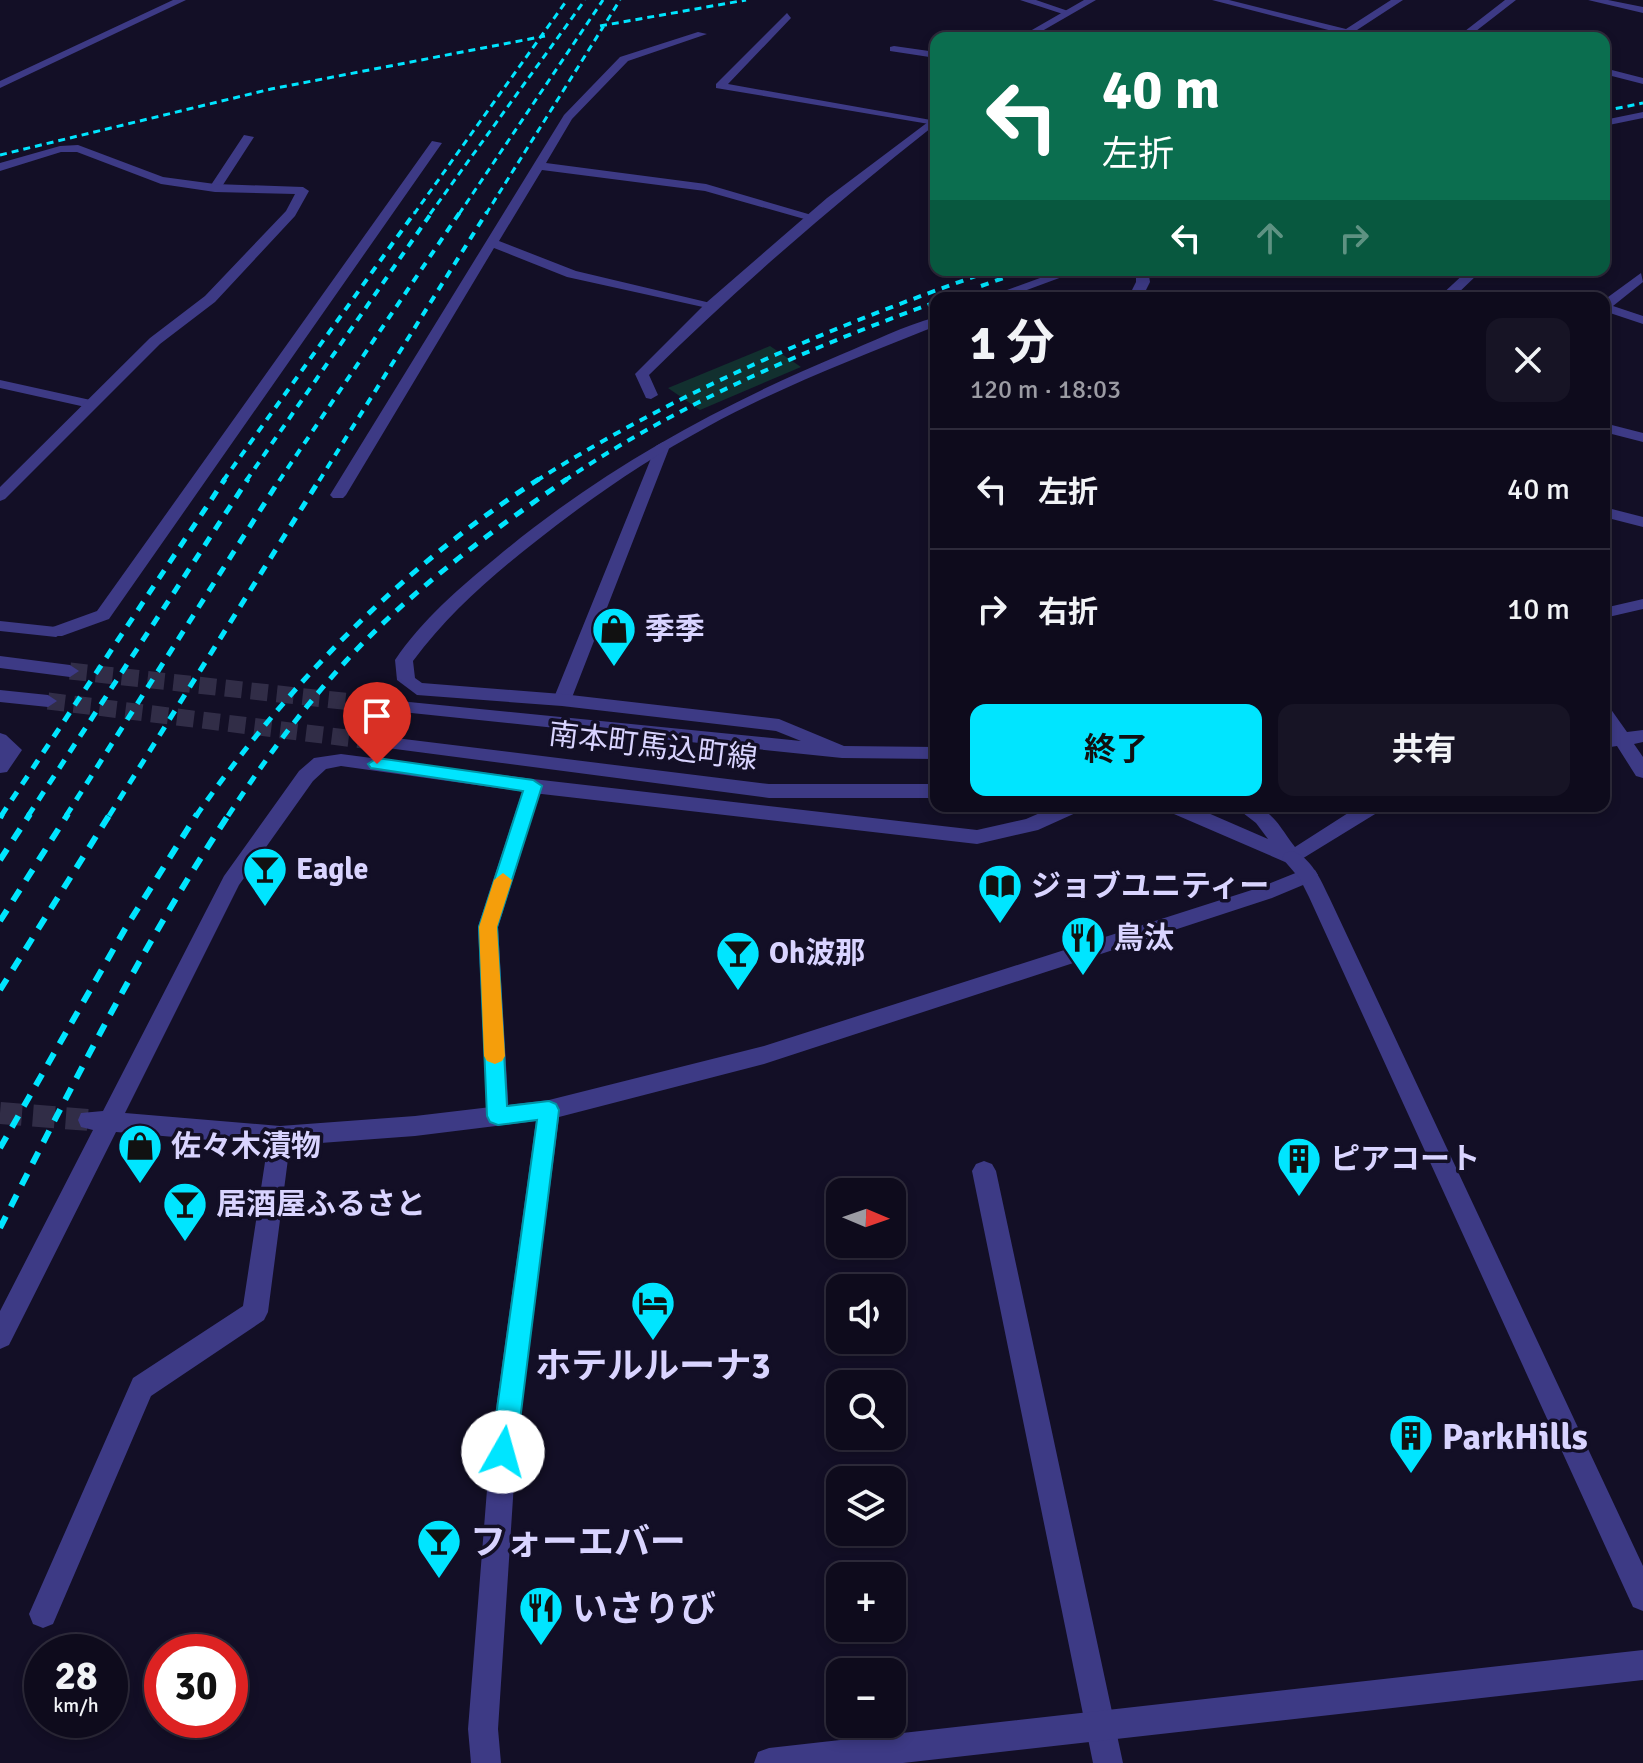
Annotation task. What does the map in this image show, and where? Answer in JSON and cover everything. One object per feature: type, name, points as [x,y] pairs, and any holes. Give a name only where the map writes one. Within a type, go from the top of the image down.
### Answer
[{"type":"street","points":[[0,85],[181,0]]},
{"type":"street","points":[[1025,0],[1066,12]]},
{"type":"street","points":[[1033,32],[1091,0]]},
{"type":"street","points":[[1217,0],[1348,32],[1398,0]]},
{"type":"street","points":[[1469,32],[1511,0]]},
{"type":"street","points":[[1593,0],[1643,10]]},
{"type":"street","points":[[787,16],[720,86],[930,121]]},
{"type":"street","points":[[338,495],[568,117],[624,59],[702,34]]},
{"type":"street","points":[[894,49],[930,54]]},
{"type":"street","points":[[1610,73],[1643,81]]},
{"type":"street","points":[[1610,122],[1643,115]]},
{"type":"street","points":[[651,395],[642,374],[712,305],[811,219],[930,123]]},
{"type":"street","points":[[215,188],[248,137]]},
{"type":"street","points":[[0,626],[56,632],[103,615],[436,143]]},
{"type":"street","points":[[0,167],[60,149],[78,148],[161,180],[215,188],[303,191],[291,213],[210,299],[155,341],[0,496]]},
{"type":"street","points":[[538,166],[706,188],[811,219]]},
{"type":"street","points":[[492,243],[572,274],[712,305]]},
{"type":"street","points":[[1010,292],[1057,276]]},
{"type":"street","points":[[1452,292],[1470,276]]},
{"type":"street","points":[[1610,302],[1641,277]]},
{"type":"street","points":[[1610,309],[1643,320]]},
{"type":"street","points":[[842,752],[779,725],[562,700],[417,689],[406,680],[404,660],[420,637],[488,572],[571,505],[663,446],[733,407],[930,324]]},
{"type":"street","points":[[0,384],[90,404]]},
{"type":"street","points":[[1610,429],[1643,438]]},
{"type":"street","points":[[562,700],[663,446]]},
{"type":"street","points":[[1610,514],[1643,522]]},
{"type":"street","points":[[1610,611],[1643,604]]},
{"type":"street","points":[[0,662],[70,671]]},
{"type":"street","points":[[0,696],[48,701]]},
{"type":"street","name":"南本町馬込町線","points":[[379,705],[842,752],[930,753]]},
{"type":"street","points":[[1613,740],[1643,736]]},
{"type":"street","points":[[0,739],[13,750],[0,767]]},
{"type":"street","name":"南本町馬込町線","points":[[363,740],[769,791],[930,791]]},
{"type":"street","points":[[1613,740],[1643,771]]},
{"type":"street","points":[[0,1337],[98,1121],[231,881],[306,776],[321,763],[341,760],[377,764],[533,786],[977,837],[1031,825],[1060,812]]},
{"type":"street","points":[[498,1116],[488,927],[533,786]]},
{"type":"street","points":[[1186,812],[1300,867]]},
{"type":"street","points":[[1254,812],[1263,818],[1300,867],[1643,1597]]},
{"type":"street","points":[[98,1121],[280,1136],[549,1110],[764,1055],[1265,893],[1366,812]]},
{"type":"street","points":[[486,1763],[483,1729],[503,1452],[549,1110]]},
{"type":"street","points":[[43,1614],[142,1387],[255,1312],[280,1136]]},
{"type":"street","points":[[984,1171],[1108,1763]]},
{"type":"street","points":[[769,1763],[1643,1665]]},
{"type":"green space","points":[[770,346],[801,367],[700,410],[668,388]]},
{"type":"tunnel","points":[[70,671],[379,705]]},
{"type":"tunnel","points":[[48,701],[363,740]]},
{"type":"tunnel","points":[[0,1113],[89,1120]]},
{"type":"railway","points":[[541,37],[567,0]]},
{"type":"railway","points":[[430,214],[585,0]]},
{"type":"railway","points":[[459,214],[603,0]]},
{"type":"railway","points":[[604,25],[620,0]]},
{"type":"railway","points":[[604,25],[746,0]]},
{"type":"railway","points":[[486,214],[604,25]]},
{"type":"railway","points":[[600,26],[604,25]]},
{"type":"railway","points":[[541,37],[545,36]]},
{"type":"railway","points":[[0,155],[271,89],[541,37]]},
{"type":"railway","points":[[414,214],[541,37]]},
{"type":"railway","points":[[1610,110],[1643,103]]},
{"type":"railway","points":[[223,481],[415,212]]},
{"type":"railway","points":[[246,481],[432,212]]},
{"type":"railway","points":[[279,481],[460,212]]},
{"type":"railway","points":[[319,481],[487,212]]},
{"type":"railway","points":[[934,292],[977,276]]},
{"type":"railway","points":[[981,286],[1009,276]]},
{"type":"railway","points":[[537,481],[590,448],[758,362],[930,293]]},
{"type":"railway","points":[[566,480],[698,402],[792,359],[930,304]]},
{"type":"railway","points":[[1,816],[225,479]]},
{"type":"railway","points":[[28,816],[248,479]]},
{"type":"railway","points":[[66,816],[280,479]]},
{"type":"railway","points":[[109,816],[320,479]]},
{"type":"railway","points":[[228,816],[299,717],[370,636],[451,564],[566,480]]},
{"type":"railway","points":[[196,816],[270,720],[351,631],[441,550],[537,481]]},
{"type":"railway","points":[[0,860],[30,814]]},
{"type":"railway","points":[[0,921],[68,814]]},
{"type":"railway","points":[[0,990],[110,814]]},
{"type":"railway","points":[[0,1148],[125,929],[197,814]]},
{"type":"railway","points":[[0,1228],[137,966],[229,814]]},
{"type":"slow traffic","points":[[495,1056],[488,927],[503,880]]},
{"type":"place","name":"季季","points":[[614,668]]},
{"type":"place","name":"Eagle","points":[[265,908]]},
{"type":"place","name":"ジョブユニティー","points":[[1000,925]]},
{"type":"place","name":"鳥汰","points":[[1083,977]]},
{"type":"place","name":"Oh波那","points":[[738,992]]},
{"type":"place","name":"佐々木漬物","points":[[140,1185]]},
{"type":"place","name":"ピアコート","points":[[1299,1198]]},
{"type":"place","name":"居酒屋ふるさと","points":[[185,1243]]},
{"type":"place","name":"ホテルルーナ3","points":[[653,1342]]},
{"type":"place","name":"ParkHills","points":[[1411,1475]]},
{"type":"place","name":"フォーエバー","points":[[439,1580]]},
{"type":"place","name":"いさりび","points":[[541,1647]]},
{"type":"route","points":[[377,764],[533,786],[488,927],[498,1116],[549,1110],[503,1452]]}]
